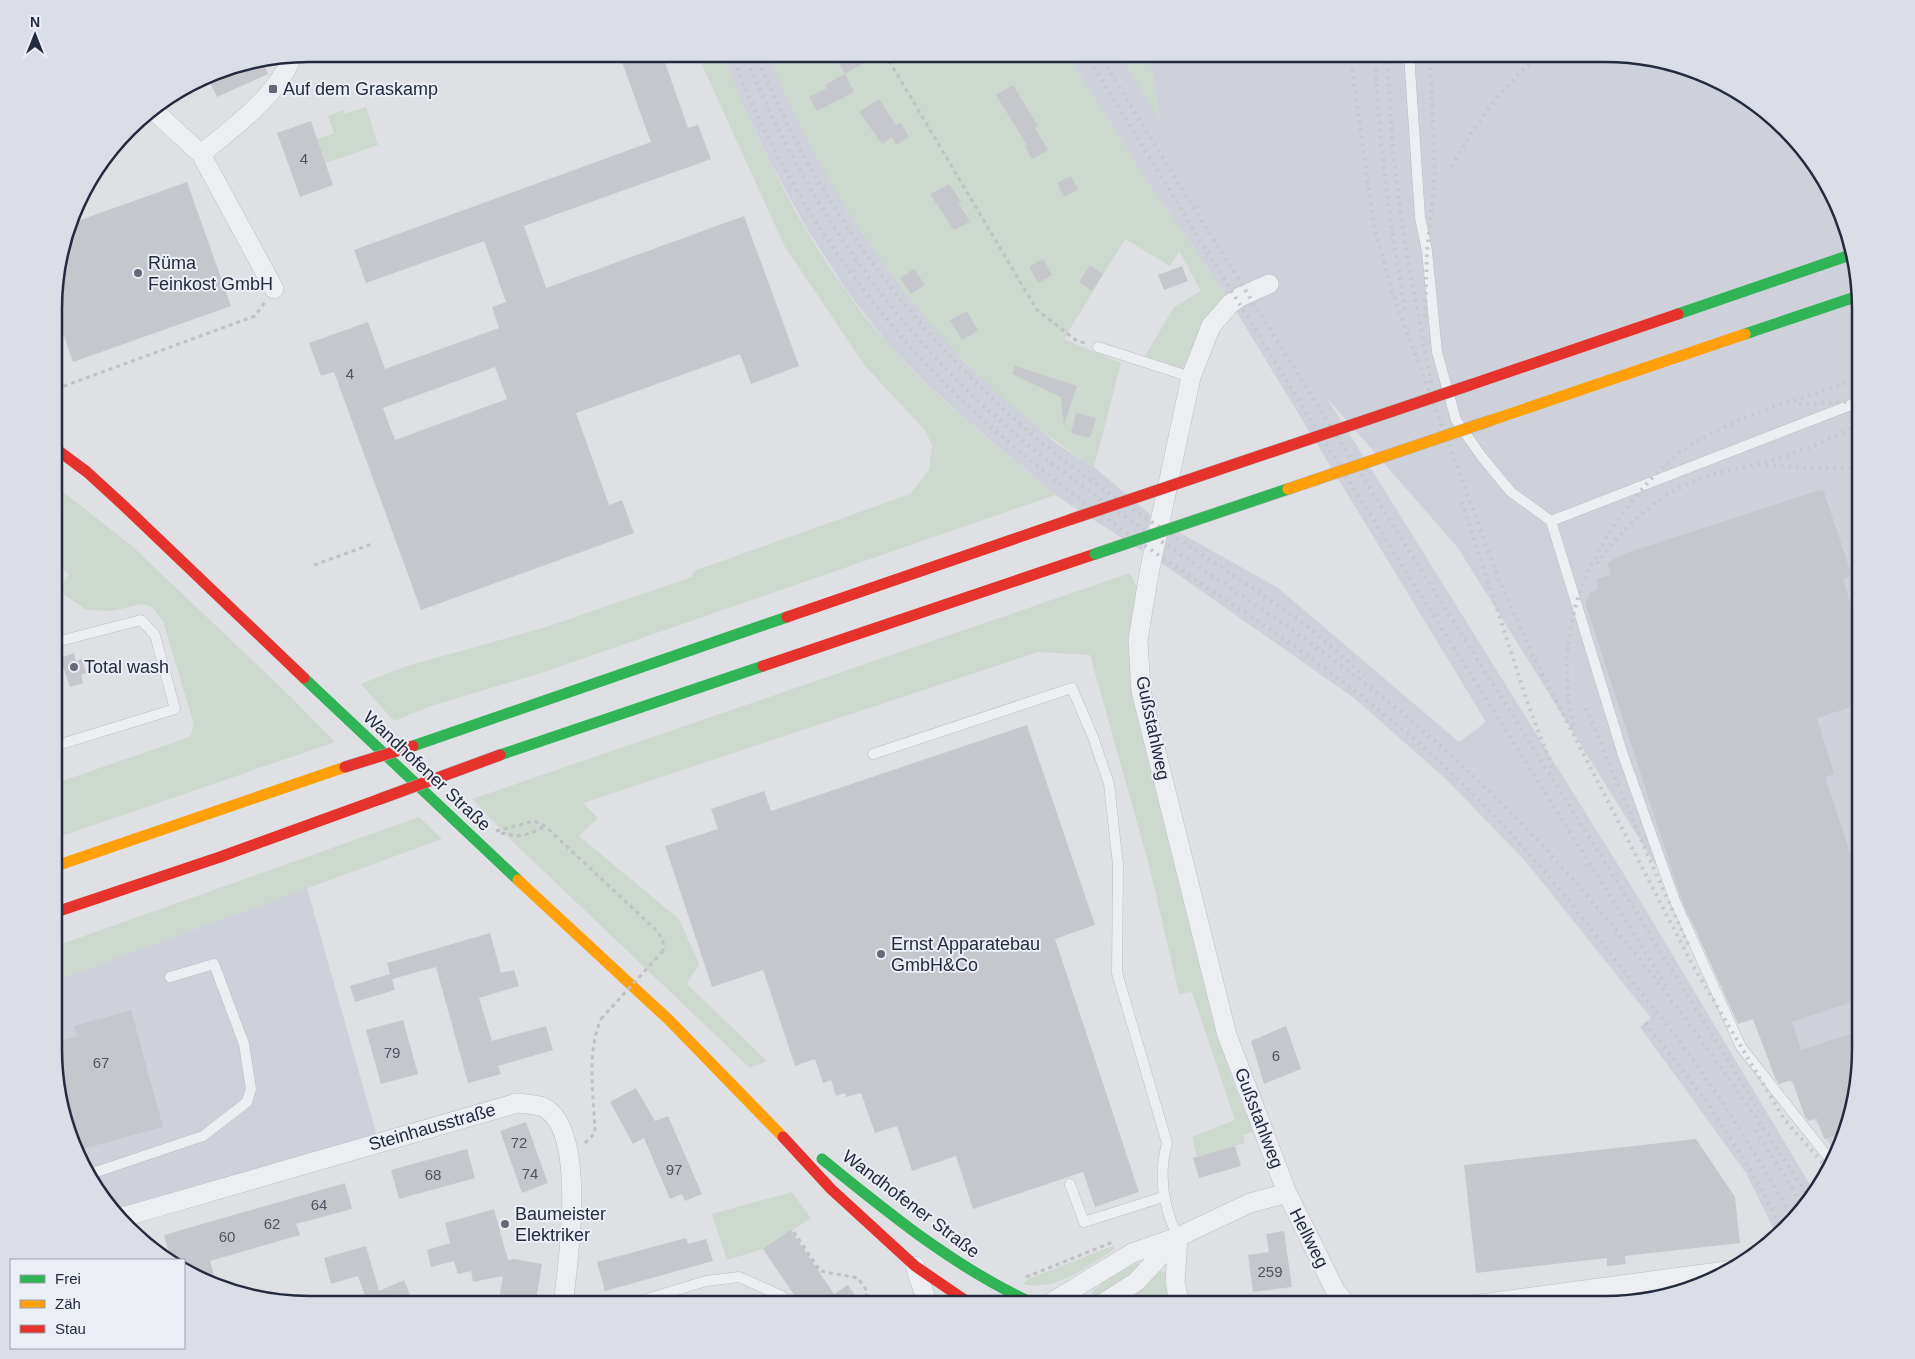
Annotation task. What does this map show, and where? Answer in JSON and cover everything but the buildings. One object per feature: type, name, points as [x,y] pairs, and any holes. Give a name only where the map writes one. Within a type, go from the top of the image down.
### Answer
[{"type":"main road","points":[[62,864],[345,767],[413,746],[1847,255]]},
{"type":"main road","points":[[62,910],[220,857],[500,755],[1852,298]]},
{"type":"main road","name":"Wandhofener Straße","points":[[62,453],[87,472],[123,505],[474,839],[668,1020],[770,1123],[798,1156],[831,1189],[915,1266],[959,1296]]},
{"type":"main road","name":"Wandhofener Straße","points":[[770,1123],[809,1148],[902,1223],[974,1274],[1014,1296]]},
{"type":"street","points":[[201,154],[251,112],[273,89],[287,64]]},
{"type":"street","points":[[158,115],[201,154],[274,289]]},
{"type":"street","name":"Gußstahlweg","points":[[1268,284],[1235,300],[1211,326],[1191,377],[1149,574],[1138,640],[1142,691],[1227,1035],[1287,1193]]},
{"type":"street","name":"Steinhausstraße","points":[[127,1216],[517,1103],[543,1107],[559,1121],[570,1158],[572,1211],[564,1296]]},
{"type":"street","name":"Hellweg","points":[[1062,1296],[1132,1253],[1178,1237],[1250,1203],[1287,1193],[1339,1296]]},
{"type":"street","points":[[1178,1237],[1175,1282],[1178,1296]]},
{"type":"street","name":"Hellweg","points":[[1114,1296],[1136,1282],[1178,1237]]},
{"type":"street","points":[[915,1266],[925,1296]]},
{"type":"street","points":[[1527,1296],[1711,1273]]},
{"type":"lane","points":[[1410,62],[1420,217],[1427,251],[1437,352],[1456,420],[1482,457],[1511,492],[1551,521],[1622,755],[1675,901],[1741,1047],[1828,1157]]},
{"type":"lane","points":[[1098,347],[1191,377]]},
{"type":"lane","points":[[1551,521],[1852,404]]},
{"type":"lane","points":[[62,640],[141,620],[155,635],[175,709],[62,744]]},
{"type":"lane","points":[[873,754],[1072,688],[1093,737],[1109,784],[1118,865],[1117,973],[1167,1142],[1163,1160],[1163,1197],[1169,1219],[1178,1237]]},
{"type":"lane","points":[[96,1172],[203,1136],[247,1102],[252,1089],[244,1044],[214,964],[170,977]]},
{"type":"lane","points":[[1070,1184],[1084,1222],[1163,1197]]},
{"type":"lane","points":[[657,1296],[706,1281],[739,1278],[782,1296]]},
{"type":"path","points":[[890,62],[1037,310],[1076,340],[1098,347]]},
{"type":"path","points":[[62,387],[255,316],[274,289]]},
{"type":"path","points":[[314,564],[372,544]]},
{"type":"path","points":[[474,839],[534,821],[545,826],[658,932],[663,941],[663,950],[601,1019],[594,1034],[592,1049],[595,1133],[570,1158]]},
{"type":"path","points":[[496,831],[512,836],[525,836],[545,826]]},
{"type":"path","points":[[794,1232],[820,1271],[858,1278],[867,1291],[866,1296]]},
{"type":"path","points":[[1019,1277],[1120,1238]]},
{"type":"shaded area","points":[[701,62],[726,62],[755,131],[793,207],[838,280],[889,345],[908,366],[969,423],[1055,495],[544,672],[431,706],[394,721],[361,684],[407,666],[543,628],[692,577],[694,571],[910,494],[929,470],[932,445],[924,429],[865,366],[785,247]]},
{"type":"shaded area","points":[[726,62],[772,62],[810,144],[845,205],[885,265],[963,360],[1057,444],[1094,467],[1151,515],[1142,551],[1055,495],[971,424],[928,385],[889,345],[847,291],[806,227],[770,162],[739,96]]},
{"type":"shaded area","points":[[772,62],[1072,62],[1147,181],[1227,296],[1204,318],[1183,370],[1145,356],[1174,307],[1201,291],[1179,251],[1170,266],[1125,239],[1064,339],[1121,363],[1094,467],[1040,429],[989,386],[943,338],[900,286],[861,231],[826,174],[795,114]]},
{"type":"shaded area","points":[[1072,62],[1124,62],[1159,118],[1153,73],[1147,62],[1606,62],[1654,67],[1700,81],[1743,104],[1780,135],[1811,172],[1834,215],[1848,261],[1852,293],[1852,1066],[1848,1098],[1832,1148],[1458,548],[1327,398],[1635,892],[1811,1187],[1774,1230],[1746,1173],[1640,1027],[1651,1018],[1527,863],[1446,779],[1354,698],[1160,562],[1168,526],[1278,588],[1459,742],[1486,722],[1236,311],[1257,298],[1227,296],[1147,181]]},
{"type":"shaded area","points":[[1124,62],[1147,62],[1153,73],[1159,120]]},
{"type":"shaded area","points":[[366,107],[378,145],[326,163],[317,139],[334,133],[328,116],[343,110],[345,114]]},
{"type":"shaded area","points":[[62,491],[132,546],[291,697],[335,742],[62,836],[62,781],[190,737],[194,725],[163,621],[152,607],[142,604],[112,611],[86,610],[62,593],[62,586],[69,574],[62,569]]},
{"type":"shaded area","points":[[1130,573],[1138,589],[1129,653],[1137,703],[1211,1004],[1231,1076],[1253,1132],[1243,1135],[1245,1143],[1197,1157],[1192,1137],[1235,1120],[1192,992],[1179,994],[1149,865],[1090,655],[1038,652],[583,803],[598,818],[579,836],[679,919],[699,964],[687,984],[767,1061],[750,1068],[511,840],[472,799]]},
{"type":"shaded area","points":[[419,817],[442,839],[62,978],[62,944]]},
{"type":"shaded area","points":[[307,888],[379,1143],[128,1216],[104,1187],[88,1159],[71,1114],[63,1066],[62,978]]},
{"type":"shaded area","points":[[792,1192],[811,1218],[763,1249],[727,1260],[712,1214]]},
{"type":"shaded area","points":[[1113,1246],[1115,1249],[1083,1270],[1060,1281],[1036,1285],[1023,1284],[1028,1279]]},
{"type":"shaded area","points":[[1137,1263],[1140,1266],[1118,1285],[1105,1292],[1092,1295],[1092,1292],[1107,1279]]},
{"type":"shaded area","points":[[1161,1271],[1167,1273],[1170,1296],[1132,1296]]},
{"type":"railway","points":[[735,62],[776,153],[804,202],[834,250],[868,296],[904,339],[979,416],[1039,467],[1144,545],[1272,630],[1334,675],[1377,708],[1459,780],[1539,865],[1672,1031],[1718,1097],[1790,1213]]},
{"type":"railway","points":[[748,62],[770,112],[799,169],[832,224],[868,276],[908,326],[951,374],[997,418],[1046,459],[1140,527],[1330,657],[1421,729],[1478,780],[1532,834],[1632,950],[1725,1073],[1806,1193]]},
{"type":"railway","points":[[760,62],[781,111],[810,166],[842,220],[878,271],[917,320],[959,366],[1004,409],[1080,473],[1297,619],[1365,676]]},
{"type":"railway","points":[[1091,62],[1304,409],[1669,990]]},
{"type":"railway","points":[[1104,62],[1759,1111]]},
{"type":"railway","points":[[1351,62],[1374,226],[1392,291],[1499,580],[1535,660],[1692,964],[1784,1119],[1824,1164]]},
{"type":"railway","points":[[1375,62],[1386,185],[1406,315]]},
{"type":"railway","points":[[1387,62],[1393,153],[1405,245],[1432,386]]},
{"type":"railway","points":[[1425,317],[1427,251],[1435,176],[1430,62]]},
{"type":"railway","points":[[1452,167],[1470,135],[1490,106],[1531,62]]},
{"type":"railway","points":[[1573,726],[1568,695],[1567,665],[1569,636],[1575,609],[1596,555],[1638,494],[1673,458],[1705,437],[1762,411],[1852,381]]},
{"type":"railway","points":[[1799,404],[1852,401]]},
{"type":"railway","points":[[1597,564],[1631,523],[1673,491],[1714,474],[1771,461],[1821,442],[1852,427]]},
{"type":"railway","points":[[1766,466],[1852,469]]},
{"type":"railway","points":[[1462,502],[1528,704],[1553,769]]},
{"type":"railway","points":[[1586,708],[1646,851],[1690,949]]},
{"type":"railway","points":[[1645,1023],[1703,1096],[1749,1167],[1780,1224]]},
{"type":"railway","points":[[1756,1130],[1800,1201]]},
{"type":"traffic: fast","points":[[1678,314],[1847,256]]},
{"type":"traffic: fast","points":[[1745,334],[1852,298]]},
{"type":"traffic: fast","points":[[1095,554],[1288,489]]},
{"type":"traffic: fast","points":[[413,746],[787,617]]},
{"type":"traffic: fast","points":[[500,755],[763,666]]},
{"type":"traffic: fast","points":[[304,678],[518,880]]},
{"type":"traffic: fast","points":[[822,1159],[925,1239],[979,1275],[1018,1296]]},
{"type":"traffic: slow","points":[[1492,420],[1745,334]]},
{"type":"traffic: slow","points":[[1288,489],[1492,420]]},
{"type":"traffic: slow","points":[[62,864],[345,767]]},
{"type":"traffic: slow","points":[[518,880],[669,1020],[783,1137]]},
{"type":"traffic: jam","points":[[1470,385],[1678,314]]},
{"type":"traffic: jam","points":[[1072,519],[1470,385]]},
{"type":"traffic: jam","points":[[62,453],[87,472],[123,505],[304,678]]},
{"type":"traffic: jam","points":[[787,617],[1072,519]]},
{"type":"traffic: jam","points":[[763,666],[1095,554]]},
{"type":"traffic: jam","points":[[345,767],[413,746]]},
{"type":"traffic: jam","points":[[380,799],[500,755]]},
{"type":"traffic: jam","points":[[62,910],[220,857],[380,799]]},
{"type":"traffic: jam","points":[[783,1137],[831,1189],[915,1266],[959,1296]]},
{"type":"place","name":"Auf dem Graskamp","points":[[273,89]]},
{"type":"place","name":"Rüma Feinkost GmbH","points":[[138,273]]},
{"type":"place","name":"Total wash","points":[[74,667]]},
{"type":"place","name":"Ernst Apparatebau GmbH&Co","points":[[881,954]]},
{"type":"place","name":"Baumeister Elektriker","points":[[505,1224]]}]
